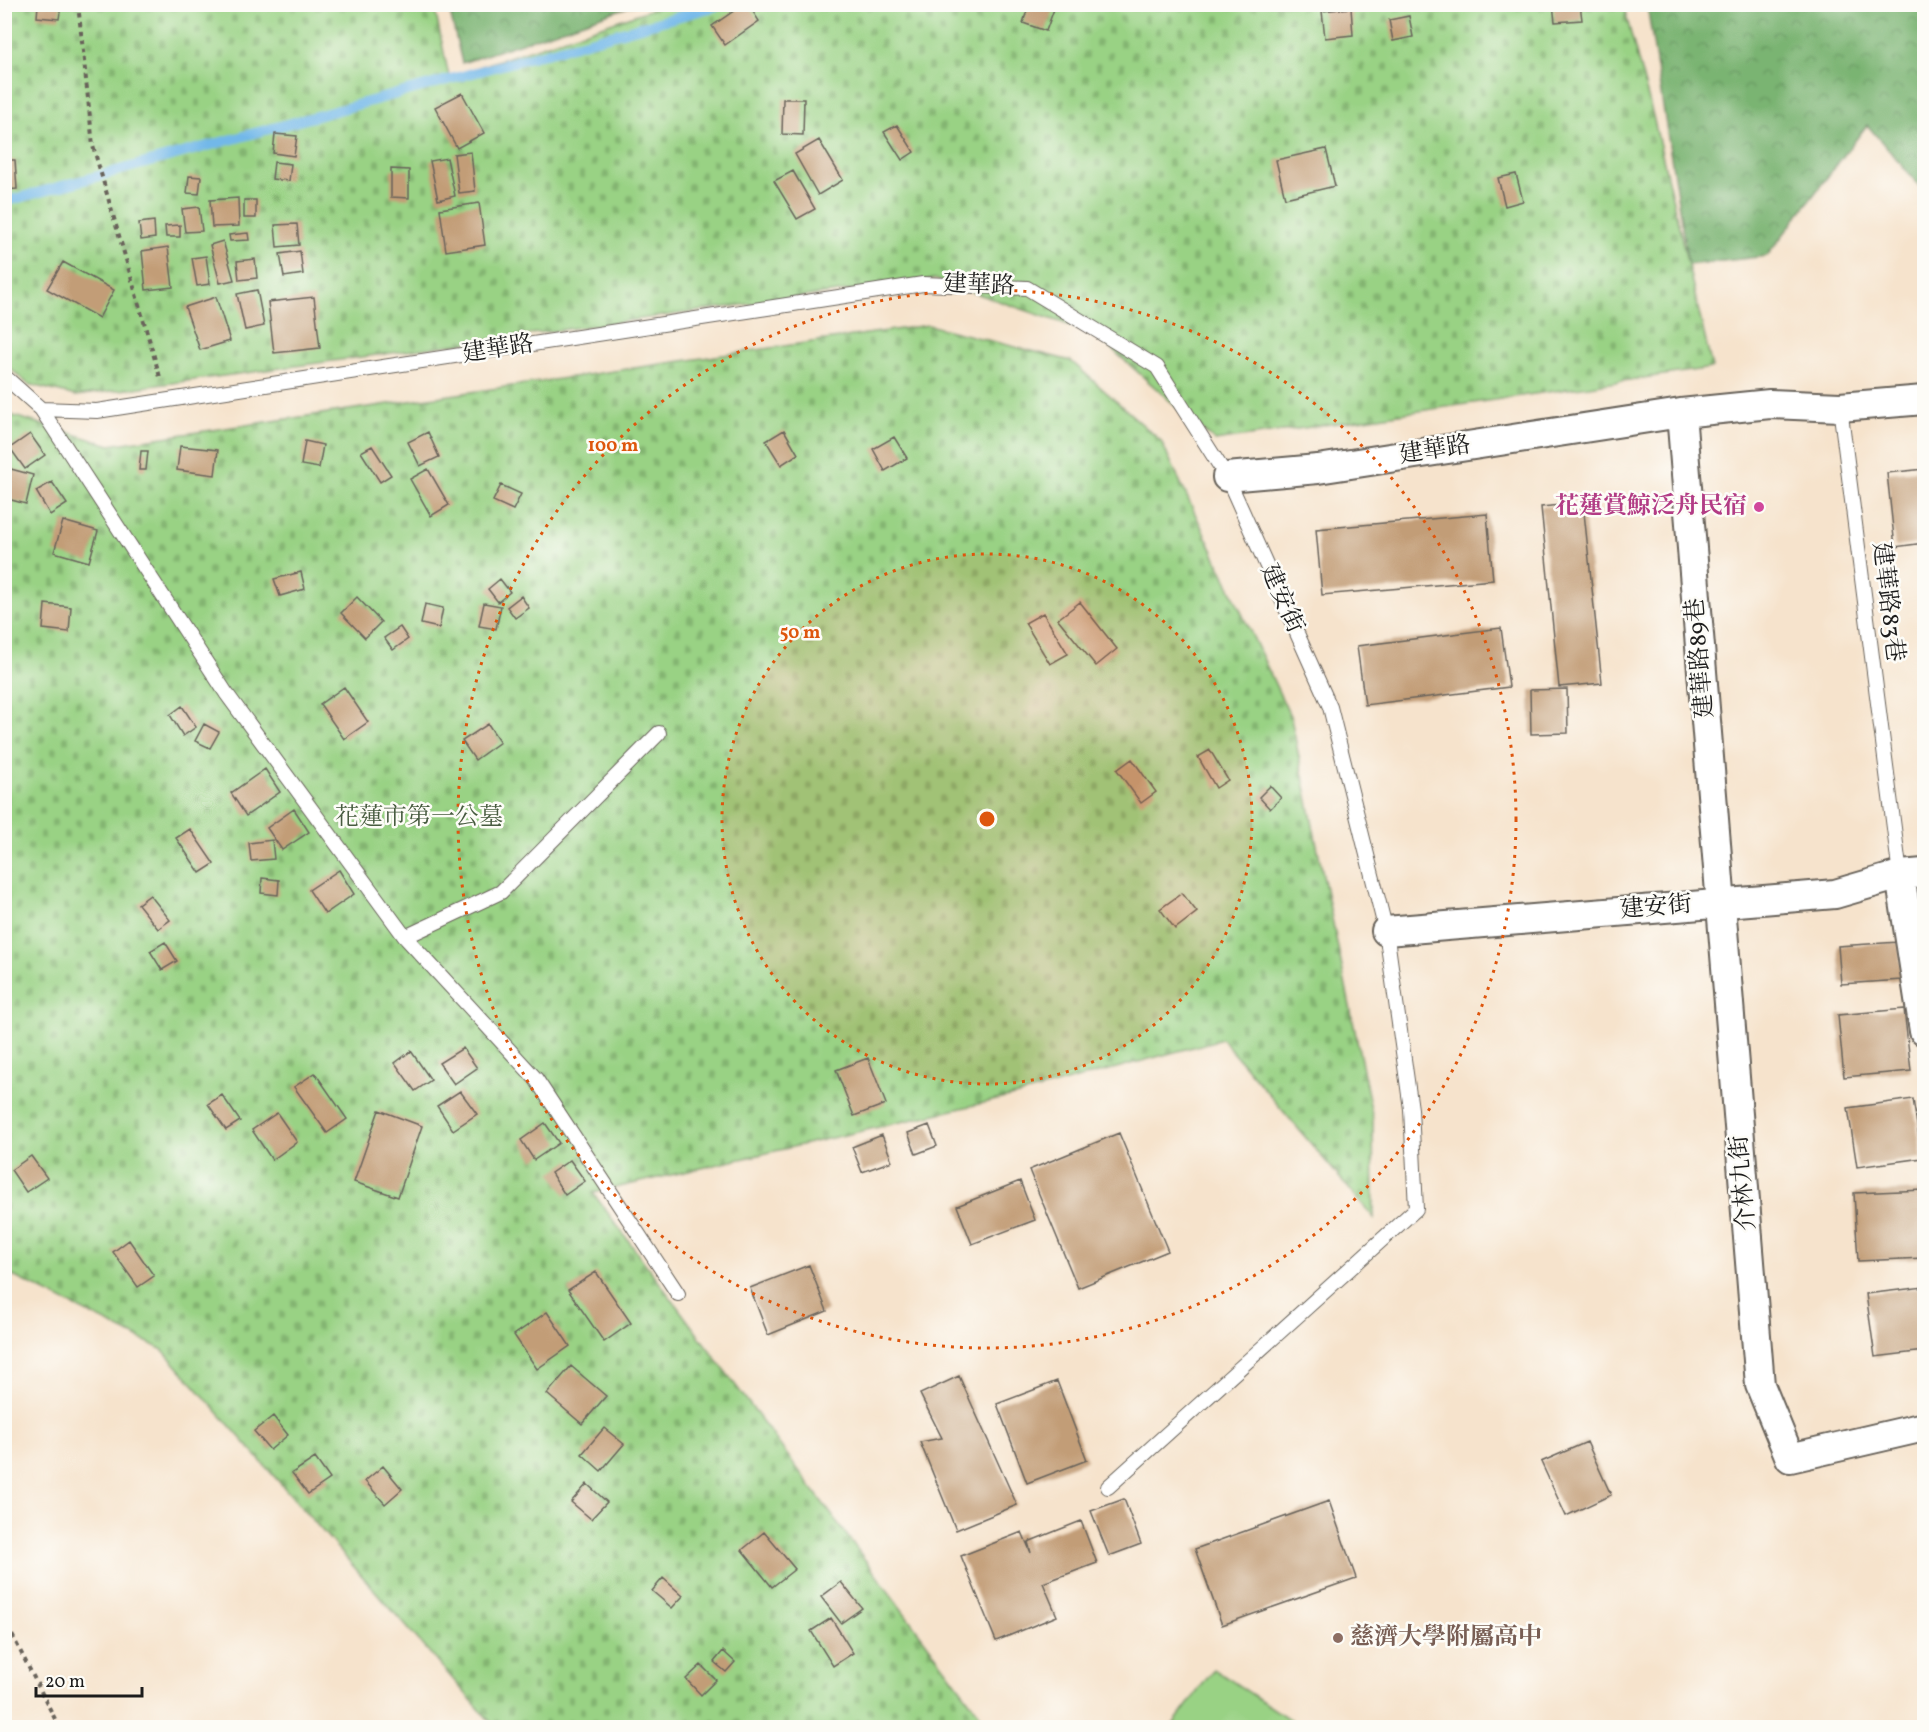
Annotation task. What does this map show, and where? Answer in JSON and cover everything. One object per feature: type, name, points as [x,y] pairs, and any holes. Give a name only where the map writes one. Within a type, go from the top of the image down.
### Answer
[{"type":"street","name":"建華路","points":[[1227,477],[1317,469],[1681,413],[1770,404],[1840,407],[1924,400]]},
{"type":"street","name":"建華路89巷","points":[[1681,413],[1722,903]]},
{"type":"street","name":"建安街","points":[[1386,931],[1835,894],[1912,874]]},
{"type":"street","points":[[1912,874],[1924,1031]]},
{"type":"street","name":"介林九街","points":[[1722,903],[1760,1385],[1790,1458],[1924,1427]]},
{"type":"lane","name":"建華路","points":[[41,409],[97,411],[923,284],[1026,288],[1157,367],[1227,477]]},
{"type":"lane","points":[[4,376],[41,409],[226,693],[405,937],[536,1079],[678,1294]]},
{"type":"lane","name":"建華路83巷","points":[[1840,407],[1912,874]]},
{"type":"lane","name":"建安街","points":[[1108,1487],[1416,1209],[1411,1109],[1386,931],[1330,707],[1227,477]]},
{"type":"lane","points":[[405,937],[501,892],[659,733]]},
{"type":"path","points":[[78,4],[93,146],[167,401]]},
{"type":"path","points":[[4,1619],[55,1719]]},
{"type":"green space","points":[[448,4],[634,4],[634,5],[462,63]]},
{"type":"green space","points":[[1623,4],[1653,116],[1712,368],[1215,441],[1095,334],[934,279],[76,396],[28,384],[5,364],[5,5],[434,5],[449,77],[664,5]]},
{"type":"green space","points":[[1647,5],[1924,5],[1924,191],[1867,125],[1767,256],[1688,265]]},
{"type":"green space","name":"花蓮市第一公墓","points":[[928,325],[1071,361],[1161,441],[1291,718],[1373,1119],[1374,1218],[1222,1039],[1018,1095],[593,1193],[989,1727],[495,1727],[163,1350],[5,1272],[4,413],[110,445]]},
{"type":"green space","points":[[1214,1669],[1301,1727],[1171,1727]]},
{"type":"building","points":[[744,4],[748,4],[759,21],[725,45],[712,26]]},
{"type":"building","points":[[1029,4],[1054,9],[1046,31],[1023,23]]},
{"type":"building","points":[[1553,4],[1580,4],[1582,20],[1555,22]]},
{"type":"building","points":[[38,5],[61,5],[59,19],[37,17]]},
{"type":"building","points":[[1351,8],[1353,35],[1325,38],[1322,11]]},
{"type":"building","points":[[1409,16],[1413,37],[1393,41],[1389,20]]},
{"type":"building","points":[[462,93],[484,133],[457,148],[435,107]]},
{"type":"building","points":[[783,99],[804,99],[803,135],[782,134]]},
{"type":"building","points":[[897,125],[914,152],[902,160],[884,132]]},
{"type":"building","points":[[275,134],[297,136],[294,156],[273,153]]},
{"type":"building","points":[[819,140],[843,180],[818,195],[795,154]]},
{"type":"building","points":[[1326,149],[1335,186],[1285,198],[1276,160]]},
{"type":"building","points":[[471,152],[475,191],[459,193],[454,154]]},
{"type":"building","points":[[447,158],[455,196],[438,200],[430,161]]},
{"type":"building","points":[[4,160],[15,160],[17,189],[4,190]]},
{"type":"building","points":[[274,162],[291,164],[289,181],[272,179]]},
{"type":"building","points":[[391,169],[409,170],[409,198],[391,197]]},
{"type":"building","points":[[793,171],[815,209],[797,219],[774,181]]},
{"type":"building","points":[[1516,174],[1523,201],[1505,206],[1498,178]]},
{"type":"building","points":[[189,176],[201,177],[199,194],[187,193]]},
{"type":"building","points":[[238,198],[239,226],[212,227],[210,200]]},
{"type":"building","points":[[244,200],[256,200],[256,218],[244,218]]},
{"type":"building","points":[[479,203],[485,245],[446,251],[440,209]]},
{"type":"building","points":[[199,207],[202,231],[185,232],[182,209]]},
{"type":"building","points":[[154,221],[155,238],[141,240],[139,223]]},
{"type":"building","points":[[297,224],[299,245],[277,247],[275,225]]},
{"type":"building","points":[[180,225],[180,237],[166,237],[165,226]]},
{"type":"building","points":[[248,233],[249,240],[230,241],[229,235]]},
{"type":"building","points":[[223,241],[234,280],[220,283],[210,245]]},
{"type":"building","points":[[168,247],[173,287],[146,290],[142,251]]},
{"type":"building","points":[[300,251],[303,274],[284,277],[280,254]]},
{"type":"building","points":[[206,256],[210,284],[197,286],[192,258]]},
{"type":"building","points":[[255,259],[257,278],[239,280],[237,261]]},
{"type":"building","points":[[63,262],[114,290],[99,318],[47,289]]},
{"type":"building","points":[[257,290],[264,326],[245,330],[237,294]]},
{"type":"building","points":[[216,297],[230,341],[200,350],[185,307]]},
{"type":"building","points":[[314,297],[320,348],[274,353],[268,302]]},
{"type":"building","points":[[784,430],[798,454],[781,465],[766,441]]},
{"type":"building","points":[[428,432],[439,457],[420,466],[408,442]]},
{"type":"building","points":[[30,434],[45,455],[25,469],[10,448]]},
{"type":"building","points":[[894,437],[907,458],[885,471],[873,449]]},
{"type":"building","points":[[305,441],[323,445],[319,468],[301,465]]},
{"type":"building","points":[[180,446],[218,450],[215,475],[177,470]]},
{"type":"building","points":[[372,446],[391,475],[380,482],[361,452]]},
{"type":"building","points":[[141,451],[148,451],[146,470],[139,470]]},
{"type":"building","points":[[11,469],[33,475],[26,504],[4,498]]},
{"type":"building","points":[[428,469],[449,505],[431,516],[410,479]]},
{"type":"building","points":[[1924,469],[1924,543],[1895,547],[1887,473]]},
{"type":"building","points":[[52,482],[67,504],[50,515],[36,491]]},
{"type":"building","points":[[501,485],[521,494],[513,510],[493,501]]},
{"type":"building","points":[[1583,503],[1602,683],[1559,687],[1541,507]]},
{"type":"building","points":[[1487,514],[1493,580],[1322,595],[1316,529]]},
{"type":"building","points":[[63,521],[98,531],[89,562],[54,552]]},
{"type":"building","points":[[301,572],[305,589],[280,596],[274,579]]},
{"type":"building","points":[[500,579],[510,592],[498,602],[488,589]]},
{"type":"building","points":[[521,596],[529,608],[515,618],[507,607]]},
{"type":"building","points":[[357,597],[381,622],[365,638],[341,613]]},
{"type":"building","points":[[1080,602],[1117,649],[1096,666],[1058,619]]},
{"type":"building","points":[[484,603],[501,606],[496,629],[479,626]]},
{"type":"building","points":[[45,604],[71,607],[69,632],[43,629]]},
{"type":"building","points":[[425,604],[443,608],[439,628],[421,624]]},
{"type":"building","points":[[1043,613],[1068,654],[1050,664],[1025,623]]},
{"type":"building","points":[[400,627],[408,639],[393,650],[384,638]]},
{"type":"building","points":[[1501,628],[1509,687],[1365,705],[1357,646]]},
{"type":"building","points":[[344,687],[368,722],[344,739],[320,704]]},
{"type":"building","points":[[1567,689],[1568,733],[1531,734],[1530,690]]},
{"type":"building","points":[[182,706],[196,727],[183,736],[170,715]]},
{"type":"building","points":[[204,724],[219,732],[210,748],[195,741]]},
{"type":"building","points":[[488,724],[500,742],[475,760],[462,741]]},
{"type":"building","points":[[1210,750],[1228,780],[1216,788],[1198,757]]},
{"type":"building","points":[[1132,759],[1156,792],[1141,803],[1117,770]]},
{"type":"building","points":[[265,769],[280,792],[246,816],[231,793]]},
{"type":"building","points":[[1270,786],[1281,798],[1270,809],[1259,797]]},
{"type":"building","points":[[294,809],[309,832],[282,850],[267,828]]},
{"type":"building","points":[[190,829],[214,864],[200,873],[176,838]]},
{"type":"building","points":[[272,840],[274,859],[251,861],[249,843]]},
{"type":"building","points":[[339,870],[354,894],[325,914],[309,890]]},
{"type":"building","points":[[262,878],[279,880],[278,895],[261,893]]},
{"type":"building","points":[[1182,893],[1197,912],[1175,929],[1160,909]]},
{"type":"building","points":[[150,895],[170,920],[158,929],[138,904]]},
{"type":"building","points":[[165,942],[177,961],[162,970],[150,951]]},
{"type":"building","points":[[1899,942],[1902,980],[1841,984],[1838,946]]},
{"type":"building","points":[[1904,1009],[1911,1071],[1844,1077],[1838,1015]]},
{"type":"building","points":[[463,1048],[477,1068],[454,1084],[439,1063]]},
{"type":"building","points":[[411,1051],[431,1080],[415,1091],[395,1063]]},
{"type":"building","points":[[868,1058],[886,1104],[854,1116],[836,1070]]},
{"type":"building","points":[[315,1073],[347,1119],[327,1133],[294,1087]]},
{"type":"building","points":[[460,1091],[477,1114],[453,1130],[437,1106]]},
{"type":"building","points":[[222,1095],[240,1121],[226,1130],[208,1104]]},
{"type":"building","points":[[1913,1099],[1922,1158],[1857,1167],[1848,1108]]},
{"type":"building","points":[[379,1110],[422,1126],[398,1197],[354,1182]]},
{"type":"building","points":[[277,1113],[297,1142],[272,1160],[252,1130]]},
{"type":"building","points":[[545,1123],[559,1143],[534,1160],[521,1140]]},
{"type":"building","points":[[929,1125],[937,1146],[916,1154],[908,1133]]},
{"type":"building","points":[[1119,1133],[1168,1251],[1078,1288],[1029,1170]]},
{"type":"building","points":[[882,1135],[892,1161],[862,1172],[852,1147]]},
{"type":"building","points":[[31,1156],[47,1178],[26,1192],[11,1170]]},
{"type":"building","points":[[570,1160],[585,1181],[565,1195],[551,1173]]},
{"type":"building","points":[[1020,1181],[1035,1220],[972,1244],[957,1206]]},
{"type":"building","points":[[1924,1190],[1924,1258],[1858,1261],[1854,1193]]},
{"type":"building","points":[[129,1240],[154,1276],[138,1287],[113,1252]]},
{"type":"building","points":[[809,1265],[827,1311],[768,1335],[750,1288]]},
{"type":"building","points":[[596,1272],[631,1323],[604,1342],[568,1290]]},
{"type":"building","points":[[1924,1287],[1924,1351],[1875,1357],[1866,1294]]},
{"type":"building","points":[[547,1312],[570,1346],[537,1369],[514,1335]]},
{"type":"building","points":[[571,1366],[606,1396],[582,1424],[547,1394]]},
{"type":"building","points":[[959,1376],[1017,1505],[956,1530],[920,1442],[942,1438],[920,1394]]},
{"type":"building","points":[[1057,1381],[1087,1460],[1027,1483],[997,1404]]},
{"type":"building","points":[[273,1416],[288,1435],[270,1450],[254,1431]]},
{"type":"building","points":[[604,1428],[624,1444],[601,1471],[582,1454]]},
{"type":"building","points":[[1587,1442],[1611,1495],[1566,1516],[1541,1462]]},
{"type":"building","points":[[315,1458],[330,1479],[308,1494],[292,1473]]},
{"type":"building","points":[[383,1466],[402,1489],[385,1504],[365,1481]]},
{"type":"building","points":[[587,1484],[607,1502],[591,1519],[571,1502]]},
{"type":"building","points":[[1124,1499],[1141,1544],[1109,1556],[1091,1511]]},
{"type":"building","points":[[1329,1501],[1356,1578],[1222,1625],[1195,1549]]},
{"type":"building","points":[[1081,1521],[1097,1563],[1043,1583],[1057,1616],[996,1641],[961,1556],[1022,1532],[1031,1553],[1028,1542]]},
{"type":"building","points":[[764,1532],[795,1569],[772,1587],[742,1550]]},
{"type":"building","points":[[663,1578],[683,1596],[672,1608],[652,1591]]},
{"type":"building","points":[[841,1582],[862,1608],[841,1623],[821,1597]]},
{"type":"building","points":[[831,1618],[853,1653],[833,1666],[811,1631]]},
{"type":"building","points":[[723,1651],[735,1662],[726,1672],[714,1662]]},
{"type":"building","points":[[701,1665],[716,1680],[701,1695],[686,1679]]},
{"type":"waterway","points":[[4,202],[724,4]]},
{"type":"place","name":"花蓮賞鯨泛舟民宿","points":[[1759,507]]},
{"type":"place","name":"慈濟大學附屬高中","points":[[1338,1638]]}]
